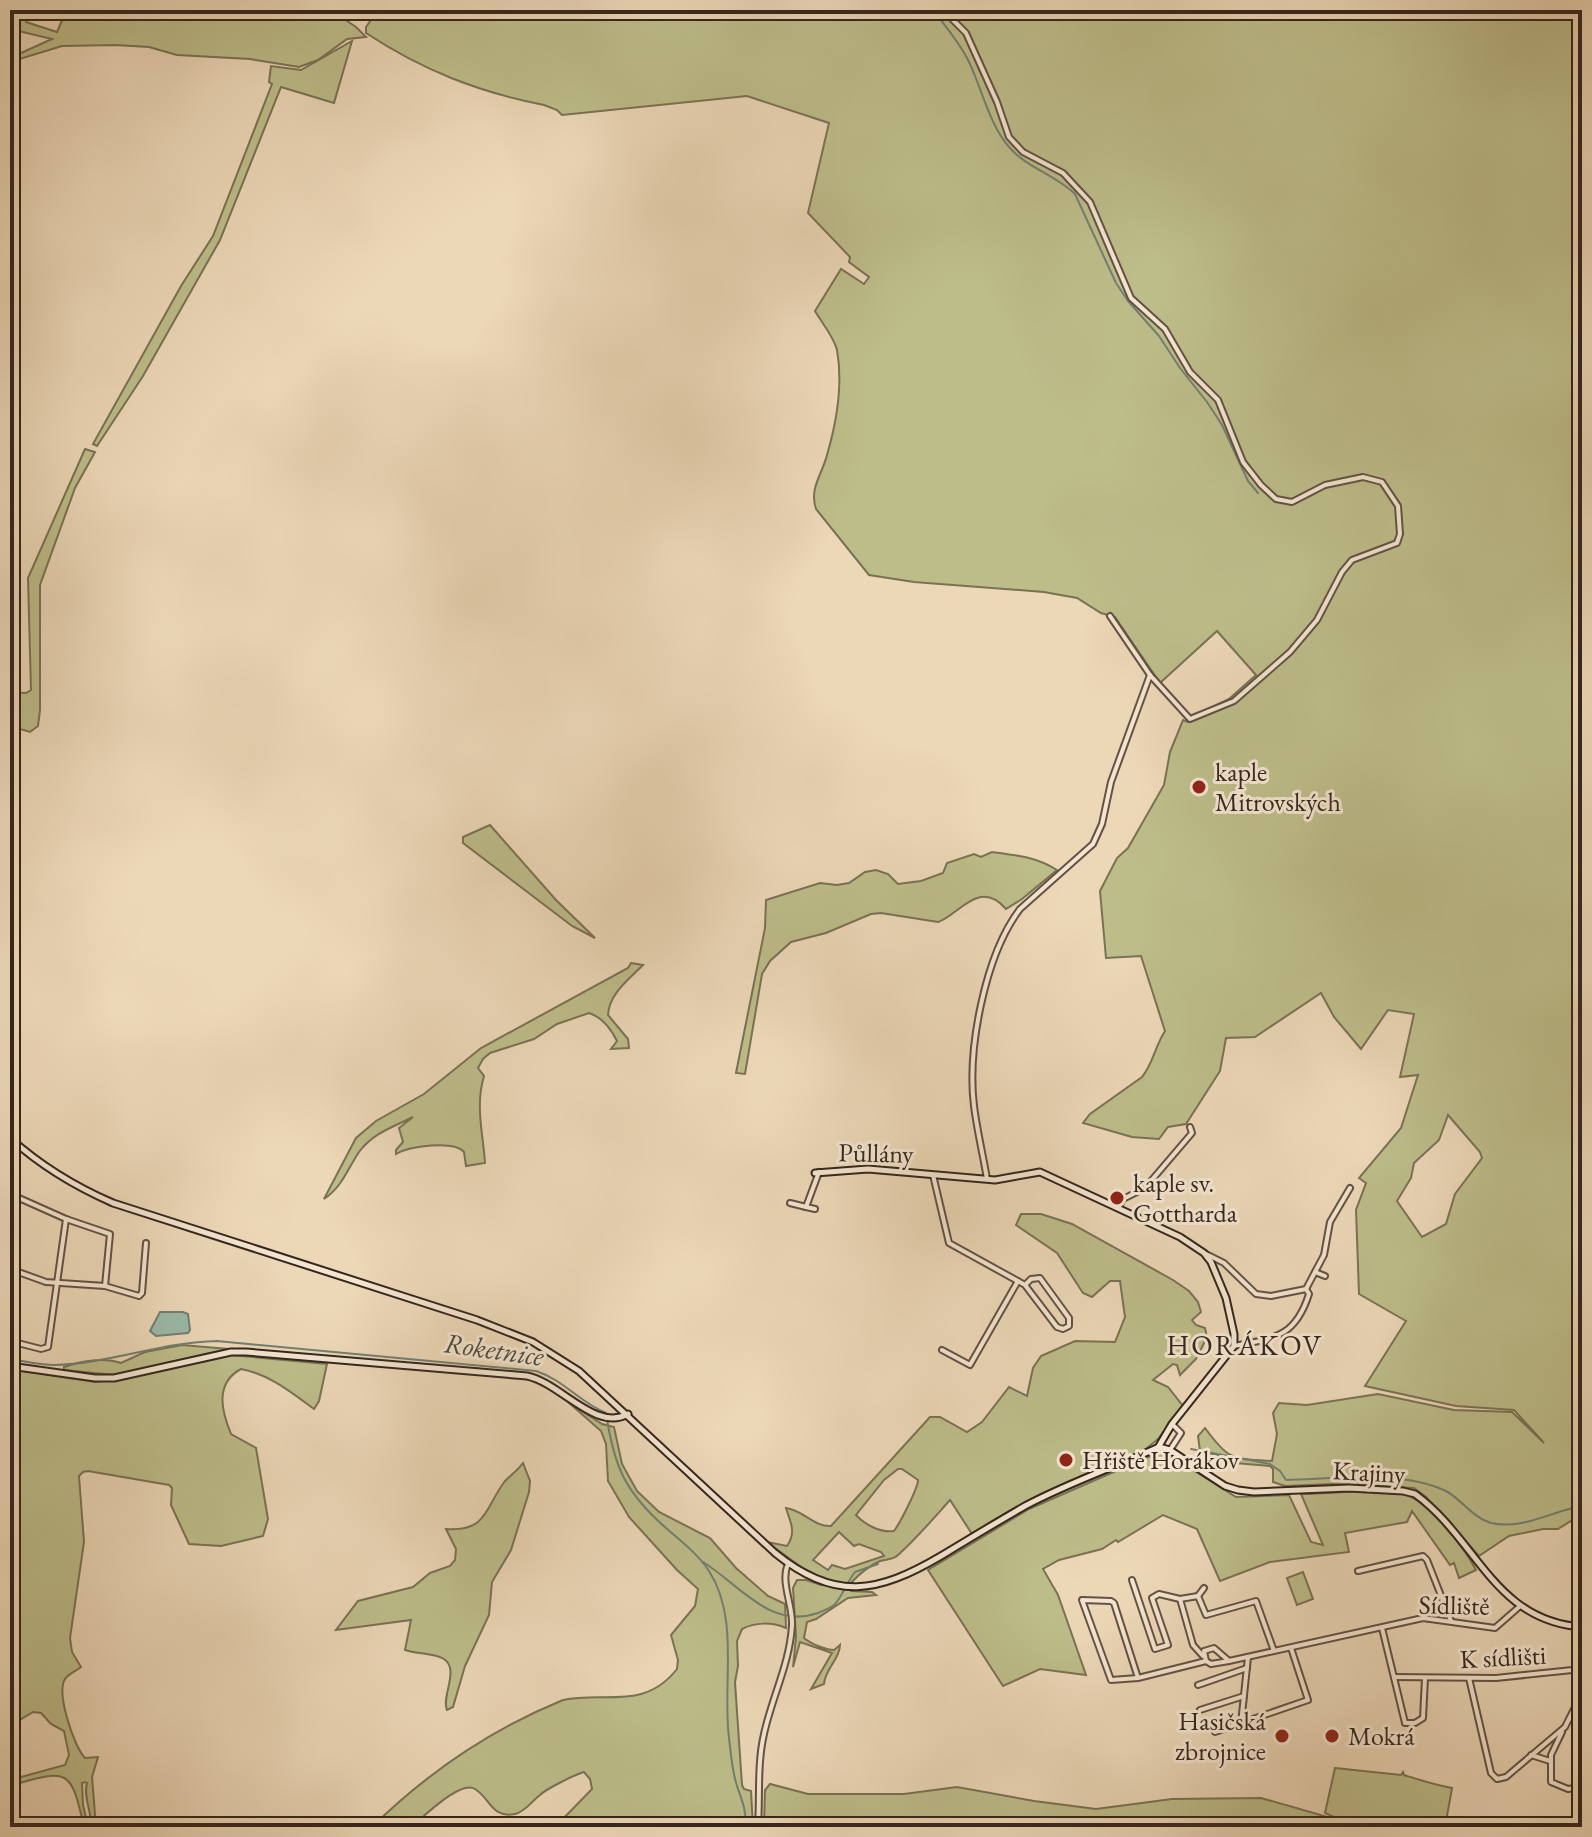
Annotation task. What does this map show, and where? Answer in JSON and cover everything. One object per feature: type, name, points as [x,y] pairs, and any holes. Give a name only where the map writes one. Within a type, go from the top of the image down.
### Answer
[{"type":"street","points":[[943,10],[966,33],[1009,137],[1023,152],[1063,173],[1090,202],[1131,298],[1165,329],[1190,372],[1218,400],[1243,462],[1261,485],[1276,499],[1292,502],[1325,485],[1363,477],[1382,482],[1398,506],[1400,534],[1397,543],[1352,560],[1342,572],[1317,620],[1290,652],[1234,701],[1190,719],[1150,675],[1110,616]]},
{"type":"street","points":[[987,1179],[973,1082],[982,991],[1010,922],[1020,909],[1093,844],[1102,824],[1111,782],[1150,675]]},
{"type":"street","points":[[1118,1208],[1123,1199],[1145,1188],[1192,1133],[1190,1127]]},
{"type":"street","points":[[10,1138],[32,1158],[66,1180],[113,1203],[522,1337],[567,1362],[628,1414],[788,1564],[814,1579],[845,1588],[878,1585],[914,1572],[1029,1504],[1159,1447],[1172,1424],[1234,1346],[1226,1298],[1204,1253]]},
{"type":"street","name":"Půllány","points":[[806,1207],[817,1173],[868,1169],[987,1179],[1040,1172],[1180,1237],[1204,1253]]},
{"type":"street","name":"Půllány","points":[[933,1175],[949,1243],[1025,1285],[1057,1327],[1066,1328],[1070,1324],[1069,1318],[1040,1278],[1031,1279],[1025,1285]]},
{"type":"street","points":[[1306,1289],[1324,1255],[1330,1222],[1350,1188]]},
{"type":"street","points":[[10,1194],[66,1219],[110,1234],[105,1286]]},
{"type":"street","points":[[790,1203],[815,1209]]},
{"type":"street","points":[[10,1341],[41,1349],[48,1347],[66,1219]]},
{"type":"street","points":[[10,1269],[30,1278],[105,1286],[139,1296],[142,1293],[146,1243]]},
{"type":"street","points":[[1204,1253],[1224,1263],[1256,1294],[1271,1296],[1306,1289]]},
{"type":"street","points":[[1315,1272],[1325,1276]]},
{"type":"street","points":[[942,1350],[970,1365],[1018,1281]]},
{"type":"street","points":[[1234,1346],[1283,1336],[1303,1314],[1309,1294],[1306,1289]]},
{"type":"street","points":[[10,1366],[114,1378],[231,1352],[246,1352],[544,1380],[584,1409],[603,1417],[628,1414]]},
{"type":"street","points":[[1170,1450],[1181,1433],[1172,1424]]},
{"type":"street","name":"Krajiny","points":[[1159,1447],[1170,1450],[1225,1486],[1238,1490],[1349,1488],[1415,1494],[1519,1607],[1540,1619],[1582,1627]]},
{"type":"street","points":[[1358,1571],[1423,1556],[1451,1621]]},
{"type":"street","points":[[758,1827],[762,1744],[788,1656],[792,1611],[785,1574],[788,1564]]},
{"type":"street","points":[[1132,1580],[1155,1649],[1168,1645],[1152,1598]]},
{"type":"street","points":[[1139,1599],[1159,1594],[1180,1599],[1198,1596],[1204,1588]]},
{"type":"street","points":[[1198,1596],[1206,1615],[1256,1601],[1274,1651]]},
{"type":"street","points":[[1180,1599],[1193,1645],[1204,1658]]},
{"type":"street","points":[[1082,1600],[1114,1603],[1138,1678],[1111,1680],[1082,1600]]},
{"type":"street","name":"Sídliště","points":[[1204,1658],[1211,1664],[1229,1661],[1423,1618],[1495,1628],[1519,1607]]},
{"type":"street","name":"Sídliště","points":[[1382,1628],[1394,1677]]},
{"type":"street","points":[[1215,1732],[1308,1700],[1290,1647]]},
{"type":"street","name":"Sídliště","points":[[1204,1658],[1205,1650],[1212,1648],[1229,1661]]},
{"type":"street","points":[[1241,1724],[1248,1657]]},
{"type":"street","name":"Sídliště","points":[[1138,1678],[1204,1658]]},
{"type":"street","points":[[1198,1685],[1247,1668]]},
{"type":"street","name":"K sídlišti","points":[[1425,1678],[1422,1721],[1404,1722],[1394,1677],[1469,1678],[1582,1669]]},
{"type":"street","points":[[1469,1678],[1494,1777],[1504,1778],[1565,1727]]},
{"type":"street","points":[[1581,1789],[1568,1789],[1551,1782],[1550,1761],[1582,1693]]},
{"type":"street","points":[[1200,1710],[1244,1696]]},
{"type":"street","points":[[1531,1755],[1550,1761]]},
{"type":"green space","points":[[10,10],[28,10],[26,22],[57,32],[64,16],[57,10],[331,10],[366,37],[347,39],[318,60],[299,67],[250,59],[177,55],[149,47],[115,45],[62,46],[10,62],[10,58],[52,39],[10,29]]},
{"type":"green space","points":[[378,10],[1582,10],[1582,1514],[1558,1529],[1509,1536],[1479,1556],[1426,1497],[1414,1488],[1333,1484],[1285,1486],[1273,1482],[1270,1466],[1235,1463],[1200,1451],[1198,1436],[1205,1428],[1220,1447],[1233,1456],[1272,1461],[1277,1434],[1273,1413],[1279,1403],[1307,1405],[1378,1394],[1454,1410],[1512,1412],[1544,1443],[1514,1410],[1456,1406],[1365,1386],[1406,1321],[1359,1294],[1356,1210],[1366,1183],[1359,1178],[1401,1128],[1418,1075],[1400,1077],[1414,1014],[1388,1010],[1361,1049],[1334,1017],[1321,993],[1255,1037],[1226,1038],[1220,1071],[1186,1124],[1168,1127],[1159,1139],[1132,1137],[1083,1123],[1090,1114],[1142,1077],[1165,1031],[1141,956],[1106,958],[1100,891],[1117,858],[1128,848],[1164,785],[1170,752],[1183,720],[1188,722],[1229,699],[1256,675],[1217,631],[1160,683],[1115,617],[1101,613],[1077,598],[869,575],[816,509],[815,488],[834,429],[839,363],[831,335],[815,311],[841,269],[864,284],[869,277],[849,262],[850,257],[808,213],[829,123],[747,96],[562,115],[544,105],[473,86],[430,69],[366,33],[366,27]],"holes":[[[1448,1115],[1482,1158],[1455,1194],[1446,1224],[1422,1237],[1397,1201],[1411,1178],[1414,1163],[1439,1140]]]},
{"type":"green space","points":[[352,41],[334,103],[281,87],[220,240],[143,376],[97,446],[93,444],[181,286],[213,236],[272,84],[269,82],[271,66],[301,70]]},
{"type":"green space","points":[[85,449],[95,452],[75,488],[40,585],[40,710],[38,726],[30,732],[10,726],[10,692],[26,693],[31,690],[28,578]]},
{"type":"green space","points":[[490,825],[556,900],[595,938],[572,926],[463,843],[463,837]]},
{"type":"green space","points":[[992,852],[1034,859],[1057,870],[1006,909],[987,897],[970,901],[938,922],[871,914],[826,933],[791,942],[770,961],[762,974],[745,1074],[736,1073],[765,928],[766,900],[820,883],[849,883],[865,872],[876,870],[888,874],[898,884],[921,881],[943,873],[947,863]]},
{"type":"green space","points":[[631,963],[643,965],[616,994],[608,1015],[628,1039],[629,1048],[611,1049],[617,1041],[615,1037],[602,1020],[589,1013],[557,1024],[534,1039],[490,1053],[483,1059],[478,1068],[484,1076],[480,1109],[485,1163],[466,1166],[464,1152],[442,1145],[396,1154],[403,1142],[399,1128],[413,1117],[384,1131],[365,1145],[340,1184],[324,1199],[356,1138],[376,1121],[424,1094],[481,1048],[628,968]]},
{"type":"green space","points":[[1021,1214],[1041,1214],[1072,1224],[1189,1291],[1201,1312],[1192,1320],[1205,1328],[1207,1337],[1196,1359],[1180,1375],[1177,1365],[1173,1364],[1153,1380],[1168,1387],[1183,1406],[1158,1439],[1142,1452],[1040,1496],[972,1534],[950,1500],[898,1555],[872,1565],[850,1584],[851,1591],[876,1595],[848,1598],[807,1622],[804,1638],[831,1650],[840,1645],[824,1684],[811,1689],[832,1653],[800,1642],[793,1667],[796,1637],[793,1588],[797,1580],[821,1585],[823,1579],[767,1542],[787,1546],[790,1541],[791,1522],[786,1508],[819,1524],[831,1526],[930,1417],[940,1417],[967,1432],[982,1422],[1009,1387],[1027,1396],[1033,1368],[1041,1356],[1075,1341],[1115,1342],[1125,1317],[1120,1281],[1110,1281],[1092,1297],[1083,1293],[1057,1253],[1016,1225]],"holes":[[[898,1469],[918,1480],[908,1506],[894,1531],[869,1525],[856,1515],[884,1480]],[[839,1532],[854,1546],[859,1544],[884,1556],[845,1569],[832,1565],[828,1570],[813,1560]]]},
{"type":"green space","points":[[182,1345],[229,1349],[115,1375],[64,1370],[64,1367],[92,1360],[121,1363],[145,1352]]},
{"type":"green space","points":[[231,1355],[327,1364],[319,1401],[314,1409],[271,1380],[251,1371],[241,1369],[224,1389],[223,1407],[231,1434],[256,1448],[268,1519],[263,1536],[221,1546],[189,1544],[171,1505],[172,1488],[169,1485],[88,1471],[79,1476],[84,1542],[70,1638],[72,1652],[81,1667],[65,1679],[63,1696],[71,1732],[81,1752],[85,1758],[98,1757],[92,1777],[96,1827],[91,1827],[85,1782],[82,1783],[83,1805],[88,1827],[84,1827],[75,1794],[64,1778],[45,1777],[10,1786],[10,1780],[65,1765],[69,1755],[64,1731],[51,1724],[41,1713],[33,1712],[10,1726],[10,1369],[96,1382]]},
{"type":"green space","points":[[568,1402],[602,1424],[614,1427],[622,1464],[637,1491],[659,1512],[710,1538],[736,1568],[768,1596],[785,1604],[786,1628],[769,1624],[752,1625],[742,1629],[737,1641],[735,1682],[742,1785],[751,1791],[753,1827],[549,1827],[561,1821],[592,1789],[590,1779],[584,1772],[548,1789],[519,1813],[507,1815],[496,1811],[480,1793],[469,1788],[452,1794],[413,1827],[372,1827],[415,1788],[511,1724],[563,1700],[638,1695],[664,1682],[677,1669],[678,1660],[671,1635],[695,1606],[698,1589],[629,1517],[608,1481],[606,1444],[601,1431]]},
{"type":"green space","points":[[1161,1454],[1174,1458],[1236,1497],[1289,1495],[1311,1542],[1323,1545],[1301,1494],[1367,1491],[1403,1494],[1434,1514],[1476,1570],[1459,1578],[1454,1563],[1450,1565],[1412,1511],[1407,1522],[1345,1533],[1349,1552],[1270,1562],[1220,1581],[1197,1529],[1163,1515],[1118,1542],[1116,1540],[1102,1549],[1059,1560],[1043,1569],[1058,1595],[1086,1675],[1040,1669],[1003,1686],[928,1570],[1029,1509]]},
{"type":"green space","points":[[523,1463],[530,1481],[529,1492],[511,1550],[492,1582],[489,1615],[465,1666],[453,1707],[447,1710],[448,1664],[440,1657],[405,1650],[411,1620],[336,1630],[358,1601],[413,1587],[430,1573],[450,1566],[455,1560],[456,1549],[446,1529],[460,1529],[478,1522],[505,1481]]},
{"type":"green space","points":[[1303,1572],[1313,1599],[1297,1605],[1287,1578]]},
{"type":"green space","points":[[1335,1768],[1401,1775],[1403,1772],[1404,1775],[1452,1788],[1445,1827],[764,1827],[765,1790],[770,1784],[808,1794],[904,1794],[957,1787],[1096,1809],[1172,1799],[1261,1798],[1345,1822],[1325,1813]]},
{"type":"shaded area","points":[[160,1312],[188,1314],[188,1333],[156,1336],[150,1331]]},
{"type":"waterway","points":[[933,10],[965,55],[1002,138],[1024,161],[1075,194],[1116,283],[1207,402],[1222,425],[1248,481],[1258,493]]},
{"type":"waterway","name":"Roketnice","points":[[10,1359],[49,1365],[74,1364],[176,1345],[217,1341],[536,1371],[555,1380],[606,1413],[613,1449],[631,1490],[652,1515],[700,1559],[718,1590],[727,1631],[729,1738],[734,1774],[745,1811],[745,1827]]},
{"type":"waterway","points":[[1191,1449],[1270,1464],[1286,1480],[1368,1477],[1428,1484],[1446,1491],[1478,1517],[1491,1523],[1526,1522],[1582,1506]]},
{"type":"waterway","points":[[703,1562],[770,1610],[801,1617],[831,1607],[855,1572],[878,1564]]},
{"type":"place","name":"kaple Mitrovských","points":[[1199,787]]},
{"type":"place","name":"kaple sv. Gottharda","points":[[1117,1198]]},
{"type":"place","name":"Hřiště Horákov","points":[[1066,1460]]},
{"type":"place","name":"Hasičská zbrojnice","points":[[1282,1736]]},
{"type":"place","name":"Mokrá","points":[[1332,1736]]},
{"type":"district","name":"HORÁKOV","points":[[1245,1345]]}]
